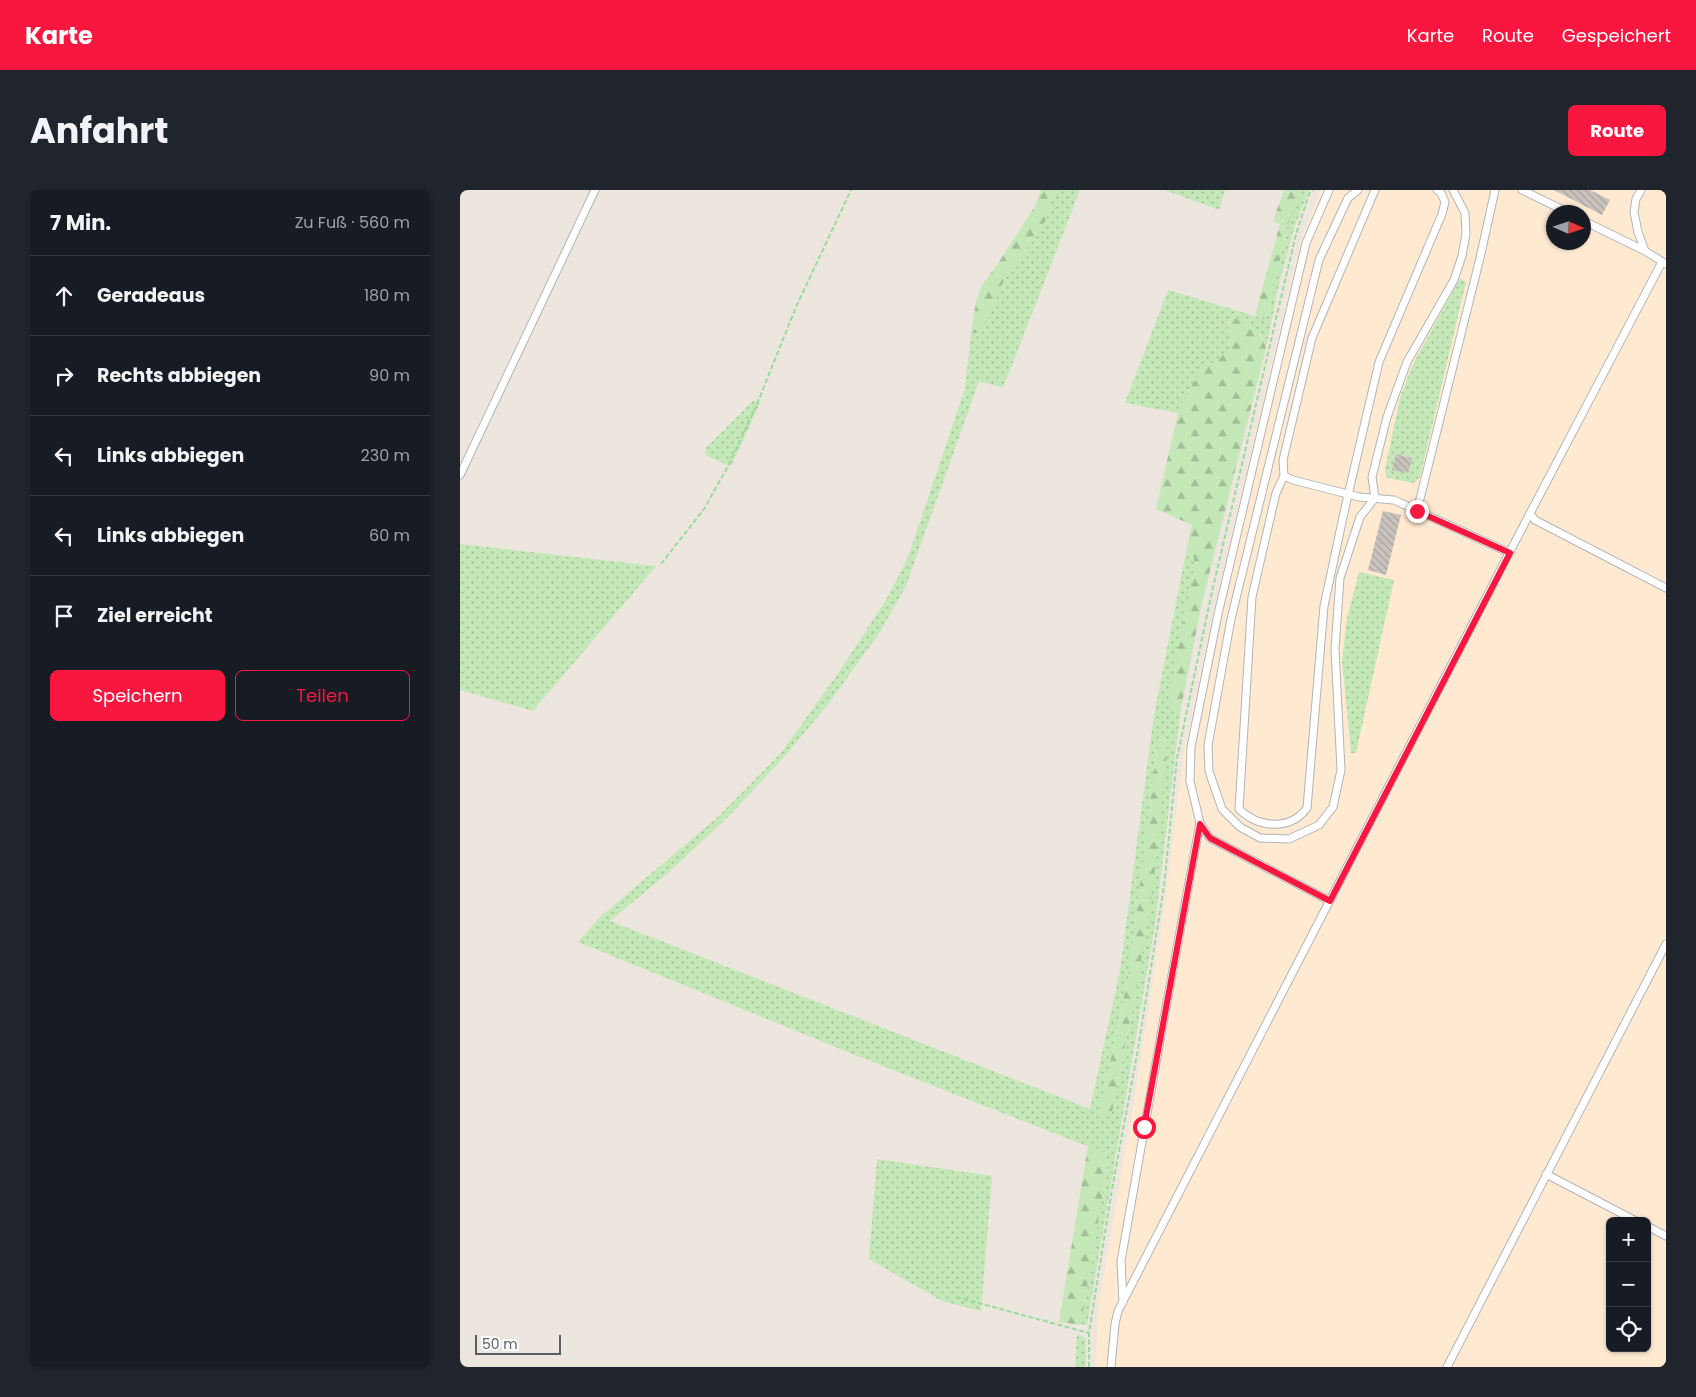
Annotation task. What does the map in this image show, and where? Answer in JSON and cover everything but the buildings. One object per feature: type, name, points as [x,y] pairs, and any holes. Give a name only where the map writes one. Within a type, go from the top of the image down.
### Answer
[{"type":"lane","points":[[460,475],[595,190]]},
{"type":"lane","points":[[1329,190],[1306,243],[1218,614],[1190,747],[1190,780],[1200,824],[1210,838],[1330,901]]},
{"type":"lane","points":[[1358,190],[1348,198],[1320,260],[1230,619],[1208,745],[1209,770],[1222,809],[1240,827],[1260,838],[1289,839],[1319,825],[1332,807],[1341,770],[1335,649],[1340,578],[1360,517],[1375,498],[1372,477],[1387,417],[1407,362],[1454,280],[1462,256],[1466,234],[1465,213],[1454,190]]},
{"type":"lane","points":[[1375,190],[1312,338],[1284,460],[1284,476],[1276,493],[1252,597],[1238,798],[1239,809],[1248,818],[1261,824],[1284,824],[1301,817],[1307,808],[1324,606],[1379,362],[1442,214],[1445,202],[1441,193],[1437,190]]},
{"type":"lane","points":[[1417,511],[1472,292],[1495,190]]},
{"type":"lane","points":[[1522,190],[1552,205]]},
{"type":"lane","points":[[1641,190],[1636,199],[1634,212],[1638,232],[1645,251]]},
{"type":"lane","points":[[1111,1367],[1115,1324],[1123,1302],[1530,514],[1664,263],[1645,251],[1591,224]]},
{"type":"lane","points":[[1284,476],[1348,494],[1394,500],[1510,553]]},
{"type":"lane","points":[[1530,514],[1535,520],[1666,588]]},
{"type":"lane","points":[[1123,1302],[1121,1261],[1200,824]]},
{"type":"lane","points":[[1447,1367],[1666,944]]},
{"type":"lane","points":[[1546,1174],[1628,1217]]},
{"type":"lane","points":[[1651,1228],[1666,1236]]},
{"type":"path","points":[[660,564],[704,508],[727,468],[755,410],[796,307],[851,190]]},
{"type":"path","points":[[956,1297],[1089,1333]]},
{"type":"shaded area","points":[[1320,190],[1666,190],[1666,1367],[1095,1367],[1099,1302],[1136,1088],[1165,903],[1183,757],[1210,625],[1300,242]]},
{"type":"green space","points":[[1041,190],[1055,190],[1046,220],[1002,284],[981,333],[971,333],[976,302],[982,285],[1035,206]]},
{"type":"green space","points":[[1055,190],[1080,190],[1003,388],[979,381],[906,586],[880,632],[829,703],[787,754],[728,817],[668,873],[610,921],[1090,1109],[1120,971],[1154,715],[1186,552],[1194,557],[1194,570],[1170,707],[1174,709],[1181,708],[1155,924],[1087,1325],[1081,1325],[1108,1162],[1105,1153],[860,1057],[578,942],[600,917],[719,816],[781,753],[837,675],[886,600],[907,560],[965,389],[971,333],[981,333],[1002,284],[1046,220]],"holes":[[[1157,748],[1138,980],[1118,1083],[1105,1119],[1099,1114],[1129,973]]]},
{"type":"green space","points":[[1165,190],[1225,190],[1219,210]]},
{"type":"green space","points":[[1284,190],[1301,190],[1288,224],[1268,313],[1264,319],[1255,315],[1280,224],[1273,221]]},
{"type":"green space","points":[[1301,190],[1309,190],[1294,228],[1279,284],[1266,348],[1261,334],[1234,318],[1228,322],[1228,328],[1232,334],[1229,349],[1219,359],[1205,368],[1188,390],[1178,413],[1125,403],[1168,290],[1265,319],[1268,313],[1288,224]]},
{"type":"green space","points":[[1460,279],[1466,282],[1420,477],[1414,483],[1388,478],[1385,470],[1400,398],[1412,366]]},
{"type":"green space","points":[[1234,318],[1246,323],[1258,332],[1266,348],[1202,603],[1181,708],[1174,709],[1170,707],[1168,702],[1194,570],[1194,557],[1186,552],[1192,525],[1156,509],[1178,413],[1188,390],[1205,368],[1219,359],[1229,349],[1232,334],[1228,328],[1229,322]]},
{"type":"green space","points":[[753,401],[760,403],[731,466],[710,458],[705,453],[706,448]]},
{"type":"green space","points":[[460,544],[656,566],[533,711],[460,690]]},
{"type":"green space","points":[[1359,572],[1394,580],[1356,753],[1351,753],[1342,661],[1347,618]]},
{"type":"green space","points":[[1168,740],[1154,878],[1138,980],[1112,1112],[1105,1119],[1099,1115],[1129,973],[1158,741]]},
{"type":"green space","points":[[1088,1146],[1105,1153],[1108,1162],[1081,1325],[1059,1322]]},
{"type":"green space","points":[[877,1159],[992,1176],[981,1311],[942,1301],[869,1259]]},
{"type":"green space","points":[[1077,1334],[1086,1340],[1086,1367],[1075,1367]]},
{"type":"route","points":[[1144,1127],[1200,824],[1210,838],[1330,901],[1510,553],[1417,511]]}]
